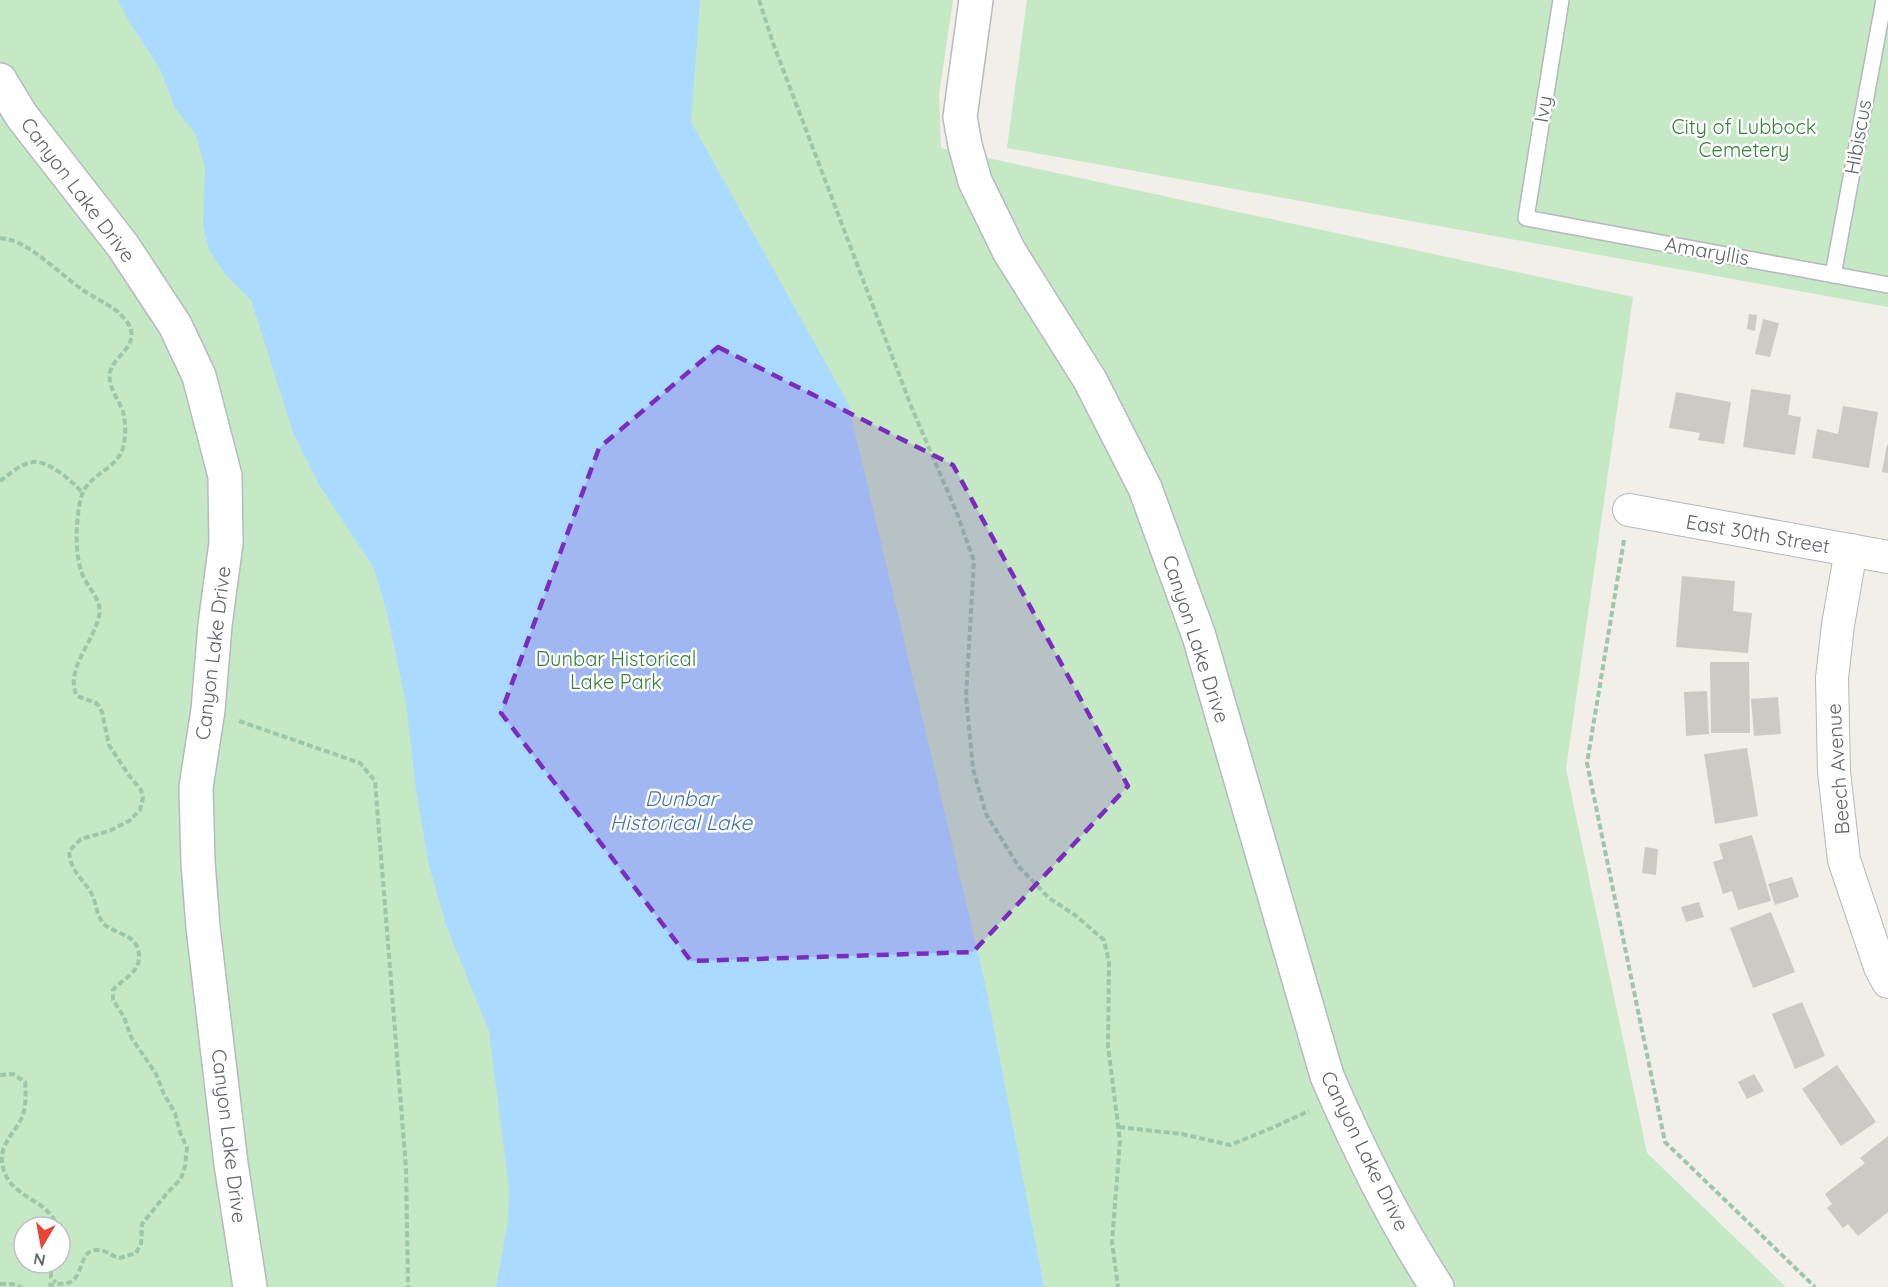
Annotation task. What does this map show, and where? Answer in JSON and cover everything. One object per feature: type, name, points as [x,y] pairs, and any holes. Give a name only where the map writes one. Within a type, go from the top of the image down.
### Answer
[{"type":"street","name":"Canyon Lake Drive","points":[[976,0],[960,117],[975,181],[1009,251],[1090,380],[1145,488],[1199,636],[1286,942],[1327,1076],[1416,1255],[1437,1287]]},
{"type":"street","name":"Canyon Lake Drive","points":[[0,80],[21,115],[129,256],[176,325],[199,376],[225,476],[226,543],[215,625],[208,710],[196,788],[198,862],[203,927],[231,1164],[250,1287]]},
{"type":"street","name":"East 30th Street","points":[[1629,510],[1888,557]]},
{"type":"street","name":"Beech Avenue","points":[[1851,550],[1838,625],[1832,678],[1834,772],[1844,860],[1880,967],[1888,982]]},
{"type":"lane","name":"Ivy","points":[[1526,218],[1561,0]]},
{"type":"lane","name":"Hibiscus","points":[[1833,275],[1884,0]]},
{"type":"lane","name":"Amaryllis","points":[[1526,218],[1888,285]]},
{"type":"path","points":[[759,0],[777,54],[910,406],[957,511],[975,561],[966,696],[973,769],[986,814],[1018,867],[1049,898],[1075,915],[1104,940],[1109,962],[1108,1046],[1120,1140],[1112,1242],[1118,1287]]},
{"type":"path","points":[[0,238],[26,247],[80,288],[117,311],[132,331],[130,344],[111,370],[110,382],[123,411],[126,425],[123,447],[118,457],[107,469],[86,487],[77,525],[78,559],[82,573],[98,602],[100,613],[97,627],[75,673],[73,688],[77,696],[99,706],[109,745],[141,790],[143,798],[140,810],[129,821],[76,843],[69,851],[69,862],[77,876],[91,892],[98,916],[103,922],[128,936],[136,945],[139,957],[137,963],[129,976],[113,990],[113,1000],[124,1017],[131,1036],[156,1074],[175,1113],[187,1148],[181,1179],[167,1192],[142,1224],[141,1244],[136,1253],[120,1258],[98,1250],[90,1251],[84,1256],[80,1271],[74,1280],[46,1287]]},
{"type":"path","points":[[0,481],[19,467],[32,462],[40,463],[55,470],[76,485],[83,494]]},
{"type":"path","points":[[1629,510],[1587,763],[1665,1142],[1815,1287]]},
{"type":"path","points":[[208,710],[360,763],[375,781],[406,1168],[408,1287]]},
{"type":"path","points":[[0,1075],[13,1074],[25,1082],[26,1102],[23,1114],[2,1153],[6,1174],[11,1184],[21,1194],[46,1208],[52,1215]]},
{"type":"path","points":[[1119,1127],[1182,1134],[1230,1144],[1272,1128],[1337,1098]]},
{"type":"path","points":[[51,1275],[57,1283]]},
{"type":"path","points":[[0,1284],[21,1287]]},
{"type":"highlighted area","points":[[718,347],[953,465],[1128,786],[973,952],[691,961],[501,713],[599,448]]},
{"type":"green space","name":"Dunbar Historical Lake Park","points":[[0,0],[953,0],[939,94],[941,148],[1633,297],[1566,769],[1647,1153],[1786,1287],[0,1287]]},
{"type":"green space","name":"City of Lubbock Cemetery","points":[[1027,0],[1888,0],[1888,307],[1007,148]]},
{"type":"water","name":"Dunbar Historical Lake","points":[[118,0],[700,0],[691,122],[848,403],[985,983],[1044,1287],[496,1287],[508,1222],[509,1189],[489,1031],[446,925],[429,865],[416,790],[406,703],[387,613],[374,568],[318,483],[294,435],[251,300],[225,274],[210,252],[203,227],[205,167],[196,135],[175,108],[160,69]]},
{"type":"building","points":[[1749,314],[1757,315],[1755,331],[1747,329]]},
{"type":"building","points":[[1763,319],[1779,323],[1770,357],[1755,354]]},
{"type":"building","points":[[1751,389],[1791,395],[1788,415],[1801,417],[1795,455],[1743,447]]},
{"type":"building","points":[[1676,392],[1731,402],[1724,444],[1698,440],[1700,433],[1669,428]]},
{"type":"building","points":[[1843,406],[1878,412],[1869,468],[1812,458],[1817,429],[1838,434]]},
{"type":"building","points":[[1888,445],[1888,473],[1882,472]]},
{"type":"building","points":[[1682,576],[1735,581],[1733,611],[1752,613],[1748,653],[1676,647]]},
{"type":"building","points":[[1710,662],[1749,662],[1750,733],[1711,733]]},
{"type":"building","points":[[1707,691],[1709,734],[1686,736],[1684,692]]},
{"type":"building","points":[[1778,697],[1781,734],[1754,736],[1751,699]]},
{"type":"building","points":[[1747,748],[1758,816],[1715,824],[1704,754]]},
{"type":"building","points":[[1752,835],[1771,901],[1738,910],[1732,891],[1723,894],[1713,862],[1723,859],[1719,844]]},
{"type":"building","points":[[1645,847],[1658,849],[1656,875],[1642,873]]},
{"type":"building","points":[[1792,877],[1799,897],[1775,905],[1768,884]]},
{"type":"building","points":[[1699,902],[1704,917],[1686,922],[1681,907]]},
{"type":"building","points":[[1771,912],[1795,972],[1753,988],[1730,928]]},
{"type":"building","points":[[1802,1002],[1825,1056],[1795,1069],[1772,1014]]},
{"type":"building","points":[[1837,1065],[1876,1122],[1841,1146],[1802,1089]]},
{"type":"building","points":[[1754,1074],[1764,1091],[1747,1099],[1738,1082]]},
{"type":"building","points":[[1888,1136],[1888,1212],[1858,1236],[1848,1224],[1843,1228],[1827,1208],[1832,1204],[1825,1194],[1865,1163],[1860,1158]]}]
